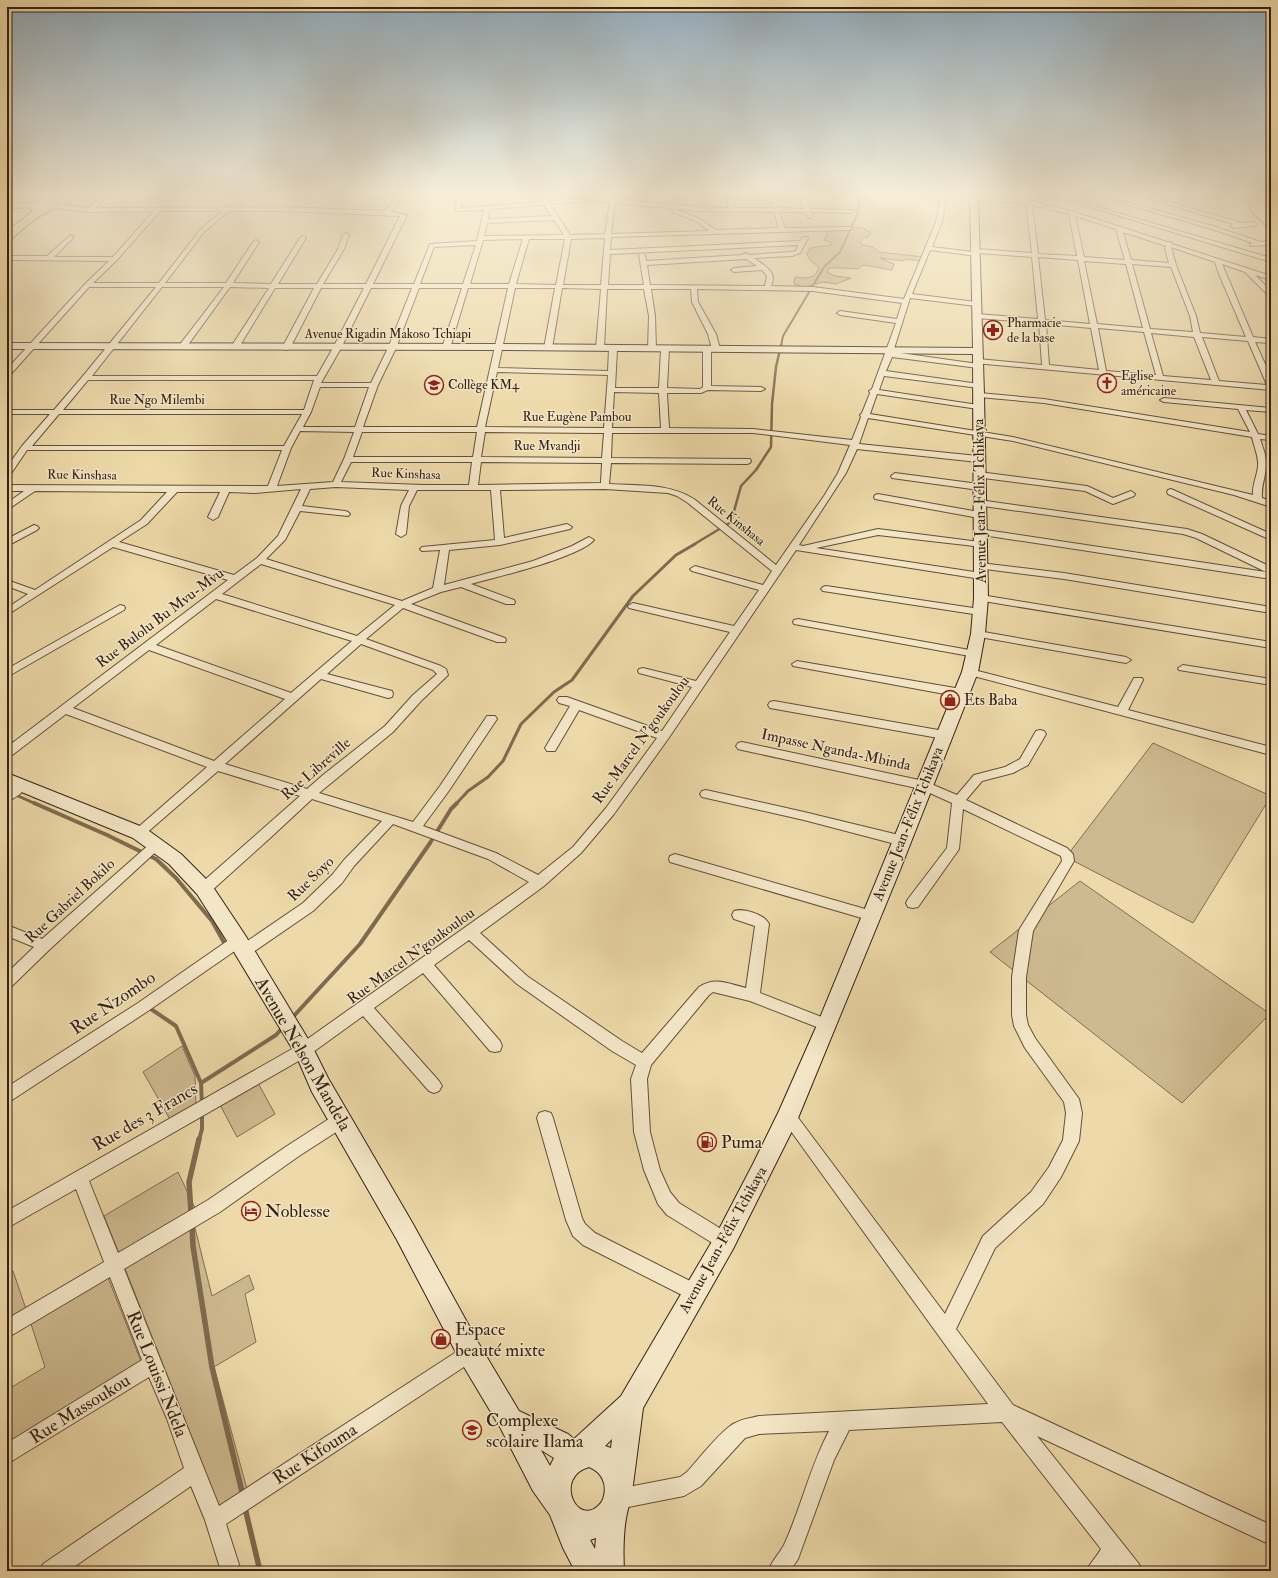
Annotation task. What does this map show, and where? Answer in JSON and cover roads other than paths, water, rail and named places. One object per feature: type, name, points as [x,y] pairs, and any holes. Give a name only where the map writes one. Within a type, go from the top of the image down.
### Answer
[{"type":"street","points":[[7,372],[87,285],[107,267]]},
{"type":"street","points":[[7,473],[25,448],[86,378],[175,267]]},
{"type":"street","points":[[182,347],[228,286],[240,267]]},
{"type":"street","points":[[235,348],[285,267]]},
{"type":"street","points":[[286,348],[330,267]]},
{"type":"street","points":[[271,489],[287,448],[307,412],[318,382],[337,348],[378,267]]},
{"type":"street","points":[[336,484],[348,459],[374,385],[392,348],[423,267]]},
{"type":"street","points":[[446,348],[471,267]]},
{"type":"street","points":[[472,488],[481,429],[518,267]]},
{"type":"street","points":[[548,348],[563,267]]},
{"type":"street","points":[[600,348],[607,267]]},
{"type":"street","points":[[644,267],[652,316],[652,349]]},
{"type":"street","name":"Rue Marcel N'goukoulou","points":[[304,1050],[365,1008],[539,882],[577,850],[610,811],[664,736],[764,588],[797,548],[842,473],[889,352],[907,298],[920,267]]},
{"type":"street","name":"Avenue Jean-Félix Tchikaya","points":[[577,1456],[590,1441],[630,1405],[725,1241],[788,1116],[903,841],[970,672],[975,654],[981,605],[976,267]]},
{"type":"street","points":[[1036,267],[1046,368]]},
{"type":"street","points":[[1083,267],[1103,372]]},
{"type":"street","points":[[1128,267],[1160,377]]},
{"type":"street","points":[[1174,267],[1216,383]]},
{"type":"street","points":[[889,352],[1046,368],[1271,387],[1222,274],[1226,267]]},
{"type":"street","points":[[1243,267],[1271,295]]},
{"type":"street","points":[[734,270],[763,268],[770,275],[771,280],[767,288]]},
{"type":"street","points":[[1247,270],[1271,278]]},
{"type":"street","points":[[87,285],[606,288],[694,287],[828,290],[907,298],[1041,321],[1271,341]]},
{"type":"street","points":[[694,287],[695,302],[712,334],[712,349],[707,388]]},
{"type":"street","points":[[840,313],[899,321]]},
{"type":"street","name":"Avenue Rigadin Makoso Tchiapi","points":[[7,346],[712,349],[889,352],[978,360]]},
{"type":"street","points":[[605,486],[613,348]]},
{"type":"street","points":[[665,349],[663,391],[666,430]]},
{"type":"street","points":[[494,370],[611,373]]},
{"type":"street","points":[[881,373],[979,396]]},
{"type":"street","points":[[86,378],[318,382],[374,385]]},
{"type":"street","points":[[610,390],[701,391],[707,388],[761,388]]},
{"type":"street","points":[[874,391],[1044,401],[1271,438]]},
{"type":"street","points":[[1164,400],[1271,410]]},
{"type":"street","points":[[1241,408],[1255,435],[1262,459],[1262,467],[1257,486],[1258,500]]},
{"type":"street","name":"Rue Ngo Milembi","points":[[7,412],[307,412]]},
{"type":"street","points":[[864,415],[978,432],[1013,439],[1151,472],[1271,504]]},
{"type":"street","name":"Rue Eugène Pambou","points":[[298,429],[358,428],[761,431],[788,436],[854,444],[979,488]]},
{"type":"street","points":[[25,448],[287,448]]},
{"type":"street","points":[[1259,449],[1271,451]]},
{"type":"street","name":"Rue Mvandji","points":[[348,459],[606,459],[747,461]]},
{"type":"street","points":[[894,476],[979,488],[1184,531],[1199,536],[1271,571]]},
{"type":"street","name":"Rue Kinshasa","points":[[7,488],[226,490],[271,489],[336,484],[414,488],[605,486],[660,488],[680,494],[691,501],[777,571]]},
{"type":"street","name":"Rue Bulolu Bu Mvu-Mvu","points":[[7,753],[260,560],[282,538],[294,519],[307,486]]},
{"type":"street","points":[[7,507],[33,488]]},
{"type":"street","points":[[401,534],[405,506],[414,488]]},
{"type":"street","points":[[495,488],[500,542]]},
{"type":"street","points":[[878,497],[979,488],[1087,489],[1113,501],[1131,494]]},
{"type":"street","points":[[7,612],[150,518],[175,489]]},
{"type":"street","points":[[212,517],[226,490]]},
{"type":"street","points":[[1171,492],[1271,537]]},
{"type":"street","points":[[298,508],[345,514]]},
{"type":"street","points":[[425,549],[500,542],[567,527]]},
{"type":"street","points":[[7,543],[34,528]]},
{"type":"street","points":[[797,548],[878,532],[979,539],[1271,576]]},
{"type":"street","name":"Rue Gabriel Bokilo","points":[[7,982],[44,946],[216,766],[402,604],[438,590],[547,559],[575,548],[589,540]]},
{"type":"street","points":[[111,543],[236,579]]},
{"type":"street","points":[[438,590],[445,548]]},
{"type":"street","points":[[797,548],[980,571],[1064,576],[1271,610]]},
{"type":"street","points":[[260,560],[402,604],[501,640]]},
{"type":"street","points":[[694,569],[764,588]]},
{"type":"street","points":[[7,583],[35,593]]},
{"type":"street","points":[[462,584],[510,602]]},
{"type":"street","points":[[826,589],[981,605],[1271,645]]},
{"type":"street","points":[[214,595],[359,640]]},
{"type":"street","points":[[633,606],[737,630]]},
{"type":"street","points":[[7,674],[120,608]]},
{"type":"street","points":[[798,622],[975,654]]},
{"type":"street","points":[[978,634],[1126,660]]},
{"type":"street","name":"Rue Libreville","points":[[204,889],[265,836],[327,778],[389,729],[417,698],[443,674],[442,671],[359,640]]},
{"type":"street","points":[[149,646],[293,698]]},
{"type":"street","points":[[797,664],[961,693]]},
{"type":"street","points":[[1183,668],[1271,682]]},
{"type":"street","points":[[643,672],[699,685]]},
{"type":"street","points":[[970,672],[1271,751]]},
{"type":"street","points":[[320,675],[388,694]]},
{"type":"street","points":[[1122,712],[1138,680]]},
{"type":"street","points":[[563,700],[664,736]]},
{"type":"street","points":[[551,748],[576,705]]},
{"type":"street","points":[[774,705],[944,735]]},
{"type":"street","points":[[65,709],[216,766],[391,819],[467,846],[492,856],[539,882]]},
{"type":"street","points":[[415,828],[444,789],[491,719]]},
{"type":"street","points":[[913,903],[953,849],[958,802],[978,778],[1009,770],[1024,762],[1040,734]]},
{"type":"street","name":"Impasse Nganda-Mbinda","points":[[742,746],[924,785],[1067,854],[1068,861],[1026,930],[1019,977],[1019,1015],[1021,1026],[1030,1043],[1071,1099],[1074,1113],[1071,1141],[1055,1172],[1037,1198],[990,1242],[946,1329]]},
{"type":"street","name":"Avenue Nelson Mandela","points":[[12,787],[147,839],[175,859],[204,889],[241,946],[304,1050],[320,1085],[405,1232],[470,1353],[510,1420],[543,1482],[561,1508]]},
{"type":"street","points":[[706,794],[804,816],[903,841]]},
{"type":"street","name":"Rue Soyo","points":[[241,946],[308,907],[337,879],[349,863],[391,819]]},
{"type":"street","points":[[675,859],[872,916]]},
{"type":"street","points":[[739,915],[757,920],[762,924],[752,996]]},
{"type":"street","points":[[7,930],[44,946]]},
{"type":"street","points":[[470,932],[522,980],[617,1046],[644,1062]]},
{"type":"street","name":"Rue Nzombo","points":[[7,1095],[241,946]]},
{"type":"street","points":[[425,965],[496,1046]]},
{"type":"street","points":[[725,1241],[673,1209],[664,1198],[652,1170],[642,1132],[639,1079],[644,1062],[704,991],[710,986],[752,996],[827,1025]]},
{"type":"street","points":[[365,1008],[434,1086]]},
{"type":"street","name":"Rue des 3 Francs","points":[[7,1220],[304,1050]]},
{"type":"street","points":[[788,1116],[1006,1412],[1132,1571]]},
{"type":"street","points":[[545,1118],[574,1220],[579,1230],[589,1239],[696,1293]]},
{"type":"street","points":[[7,1329],[214,1206],[293,1151],[341,1120]]},
{"type":"street","name":"Rue Louissi Ndela","points":[[80,1178],[176,1419],[214,1520],[231,1571]]},
{"type":"street","name":"Rue Kifouma","points":[[214,1520],[470,1353]]},
{"type":"street","name":"Rue Massoukou","points":[[7,1454],[153,1364]]},
{"type":"street","name":"Avenue Jean-Félix Tchikaya","points":[[609,1571],[610,1545],[630,1405]]},
{"type":"street","points":[[618,1497],[684,1486],[694,1479],[740,1430],[759,1425],[842,1422],[1006,1412],[1271,1534]]},
{"type":"street","points":[[510,1420],[558,1444],[577,1456]]},
{"type":"street","points":[[778,1571],[791,1552],[826,1456],[842,1422]]},
{"type":"street","points":[[561,1508],[570,1520],[590,1526],[600,1523],[609,1516],[618,1497],[616,1471],[609,1462],[600,1455],[589,1453],[577,1456],[567,1463],[561,1472],[558,1482],[557,1494],[561,1508],[573,1538],[591,1571]]},
{"type":"street","points":[[50,1571],[195,1472]]},
{"type":"street","points":[[1097,1571],[1104,1566],[1112,1547]]},
{"type":"waterway","points":[[781,346],[783,336],[824,267]]},
{"type":"waterway","points":[[693,545],[731,522],[741,486],[756,470],[771,447],[772,404],[776,367],[781,345]]},
{"type":"waterway","points":[[456,804],[468,791],[488,777],[503,761],[521,724],[554,692],[572,680],[633,596],[676,555],[695,544]]},
{"type":"waterway","points":[[7,791],[36,804]]},
{"type":"waterway","points":[[34,803],[107,835],[156,859],[176,878],[212,921],[226,946]]},
{"type":"waterway","points":[[291,1019],[360,944],[430,843],[451,809],[456,804]]},
{"type":"waterway","points":[[148,1007],[176,1026],[201,1083]]},
{"type":"waterway","points":[[201,1083],[276,1035],[284,1026]]},
{"type":"waterway","points":[[201,1083],[202,1105]]},
{"type":"waterway","points":[[199,1140],[202,1129],[202,1113]]},
{"type":"waterway","points":[[191,1213],[189,1182],[199,1139]]},
{"type":"waterway","points":[[192,1225],[193,1246],[212,1367],[243,1496]]},
{"type":"waterway","points":[[245,1508],[260,1571]]},
{"type":"place","name":"Pharmacie de la base","points":[[993,330]]},
{"type":"place","name":"Eglise américaine","points":[[1107,383]]},
{"type":"place","name":"Collège KM4","points":[[434,385]]},
{"type":"place","name":"Ets Baba","points":[[950,700]]},
{"type":"place","name":"Puma","points":[[707,1142]]},
{"type":"place","name":"Noblesse","points":[[251,1211]]},
{"type":"place","name":"Espace beauté mixte","points":[[441,1339]]},
{"type":"place","name":"Complexe scolaire Ilama","points":[[472,1430]]}]
